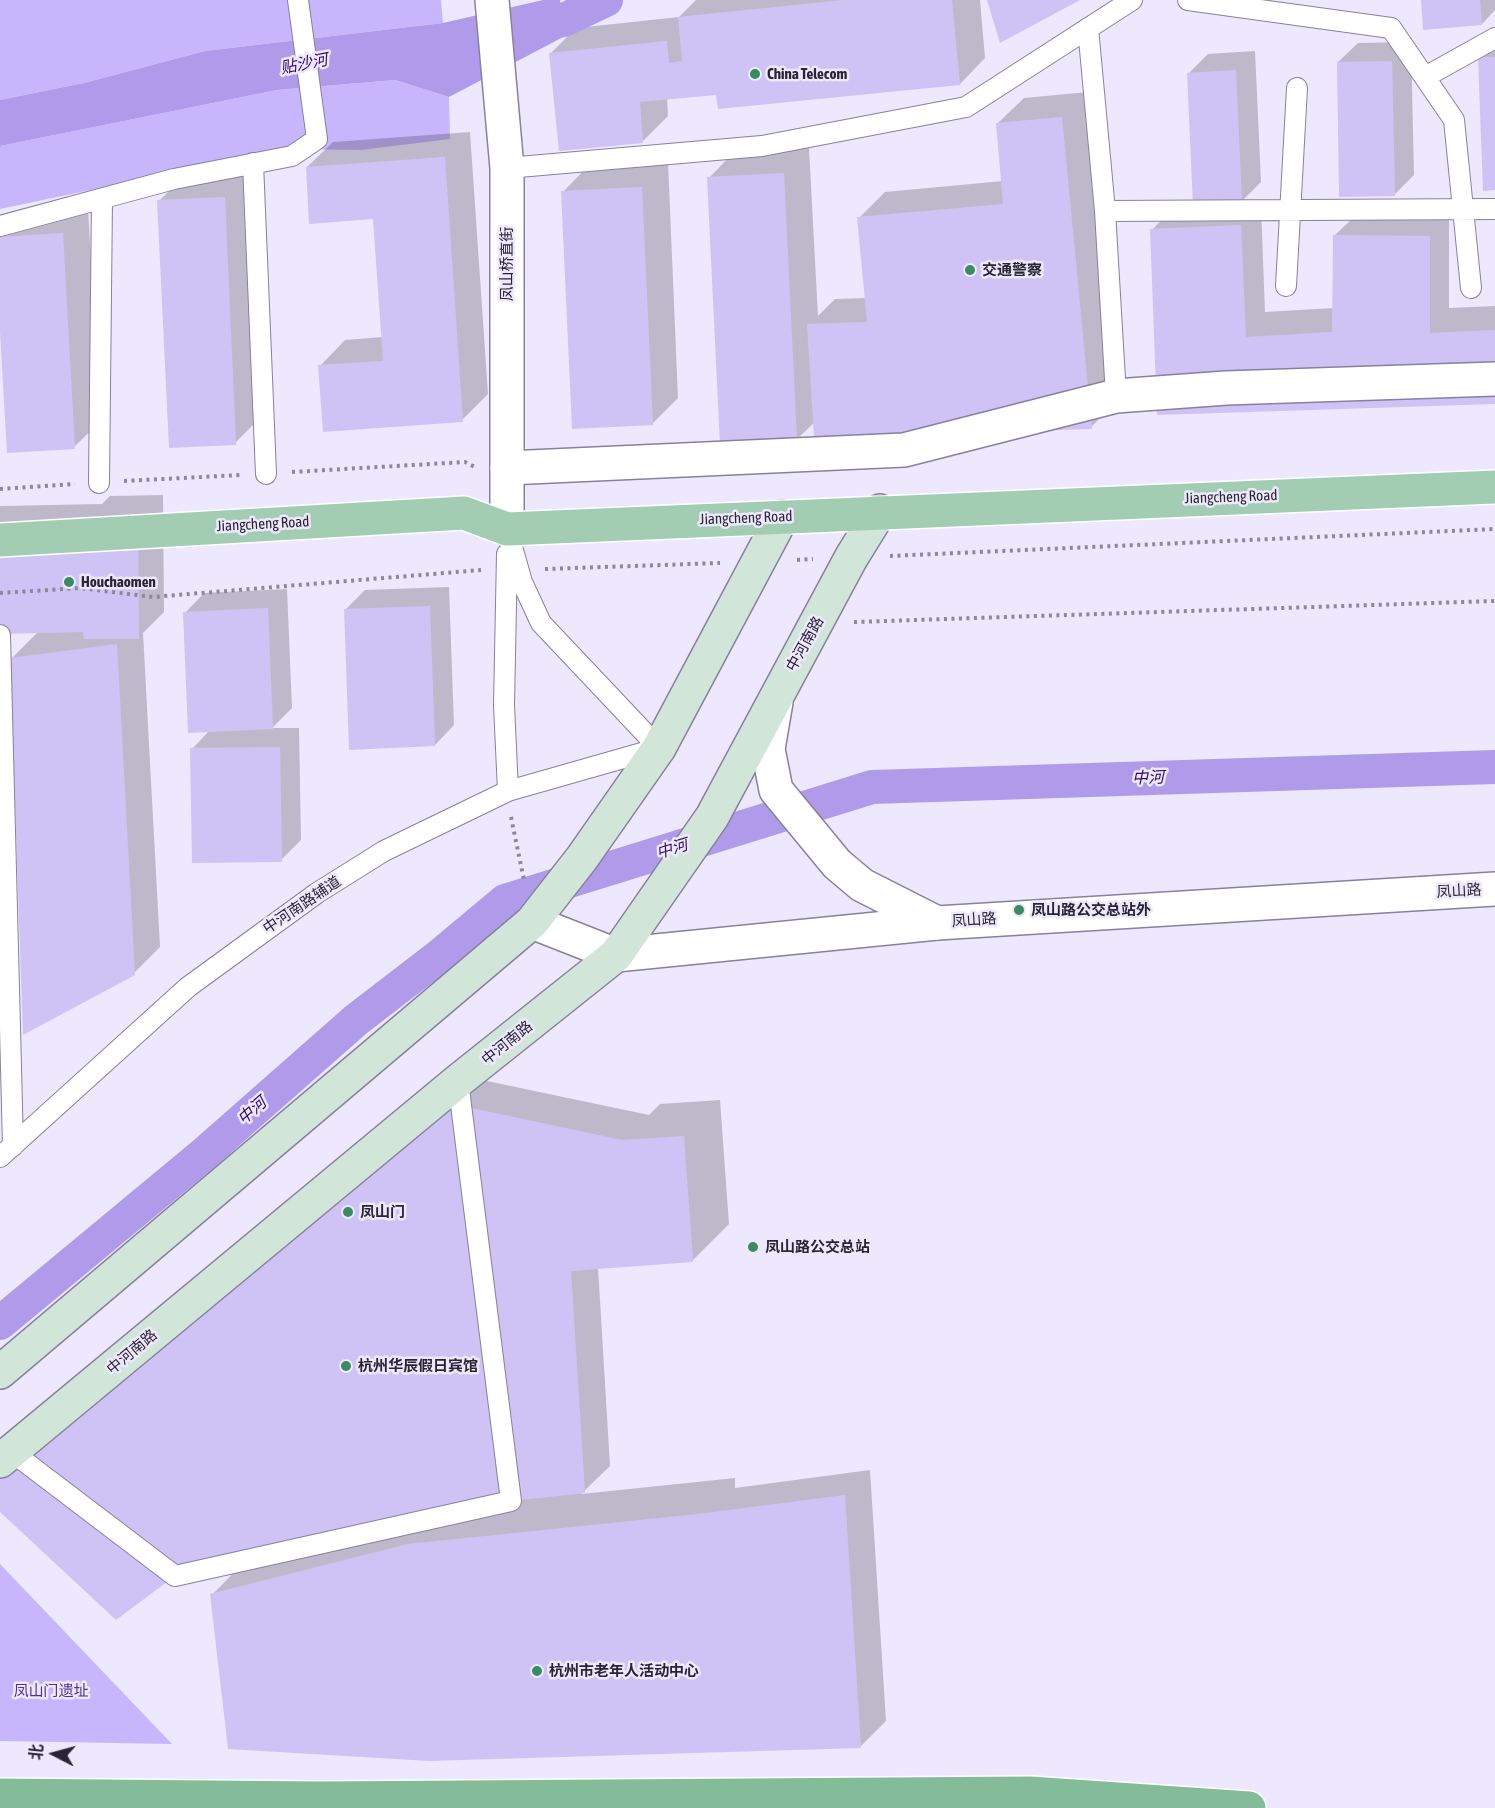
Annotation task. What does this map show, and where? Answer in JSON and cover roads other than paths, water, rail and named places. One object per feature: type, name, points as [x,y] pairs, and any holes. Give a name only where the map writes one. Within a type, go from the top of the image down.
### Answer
[{"type":"highway","points":[[0,1795],[331,1798],[1030,1793],[1249,1808]]},
{"type":"main road","name":"Jiangcheng Road","points":[[0,540],[464,513],[507,529],[1495,487]]},
{"type":"main road","name":"中河南路","points":[[6,1456],[458,1081],[616,955],[712,817],[851,558],[880,512]]},
{"type":"main road","points":[[0,1372],[534,906],[582,858],[658,748],[782,517]]},
{"type":"street","name":"凤山桥直街","points":[[492,0],[507,168],[507,529]]},
{"type":"street","points":[[507,468],[904,450],[1116,396],[1226,388],[1495,379]]},
{"type":"street","points":[[778,692],[768,750],[776,790],[813,838],[837,864],[862,885],[937,923]]},
{"type":"street","name":"凤山路","points":[[534,906],[616,955],[937,923],[1495,889]]},
{"type":"lane","points":[[0,226],[174,179],[292,156],[317,139],[298,0]]},
{"type":"lane","points":[[507,168],[762,146],[966,107],[1132,0]]},
{"type":"lane","points":[[1188,0],[1391,28],[1454,120],[1471,288]]},
{"type":"lane","points":[[1088,28],[1105,211],[1116,396]]},
{"type":"lane","points":[[1425,77],[1495,38]]},
{"type":"lane","points":[[1286,286],[1297,88]]},
{"type":"lane","points":[[253,163],[266,474]]},
{"type":"lane","points":[[99,483],[102,199]]},
{"type":"lane","points":[[1105,211],[1495,209]]},
{"type":"lane","points":[[507,529],[522,582],[541,622],[658,748]]},
{"type":"lane","points":[[507,529],[504,705],[508,791]]},
{"type":"lane","points":[[0,635],[7,1151]]},
{"type":"lane","name":"中河南路辅道","points":[[7,1151],[188,987],[317,893],[384,851],[508,791],[658,748]]},
{"type":"lane","points":[[6,1456],[175,1576],[511,1501],[458,1081]]},
{"type":"water","points":[[543,0],[560,0],[567,35],[449,97],[395,80],[277,90],[0,146],[0,100],[84,83],[205,51],[443,23]]},
{"type":"waterway","name":"贴沙河","points":[[519,26],[564,20],[606,0]]},
{"type":"waterway","name":"中河","points":[[0,1323],[205,1153],[356,1020],[438,957],[505,901],[872,787],[1495,767]]},
{"type":"place","name":"China Telecom","points":[[755,74]]},
{"type":"place","name":"交通警察","points":[[970,270]]},
{"type":"place","name":"Houchaomen","points":[[69,582]]},
{"type":"place","name":"凤山路公交总站外","points":[[1019,910]]},
{"type":"place","name":"凤山门","points":[[348,1212]]},
{"type":"place","name":"凤山路公交总站","points":[[753,1247]]},
{"type":"place","name":"杭州华辰假日宾馆","points":[[346,1366]]},
{"type":"place","name":"杭州市老年人活动中心","points":[[537,1671]]},
{"type":"park label","name":"凤山门遗址","points":[[51,1691]]}]
